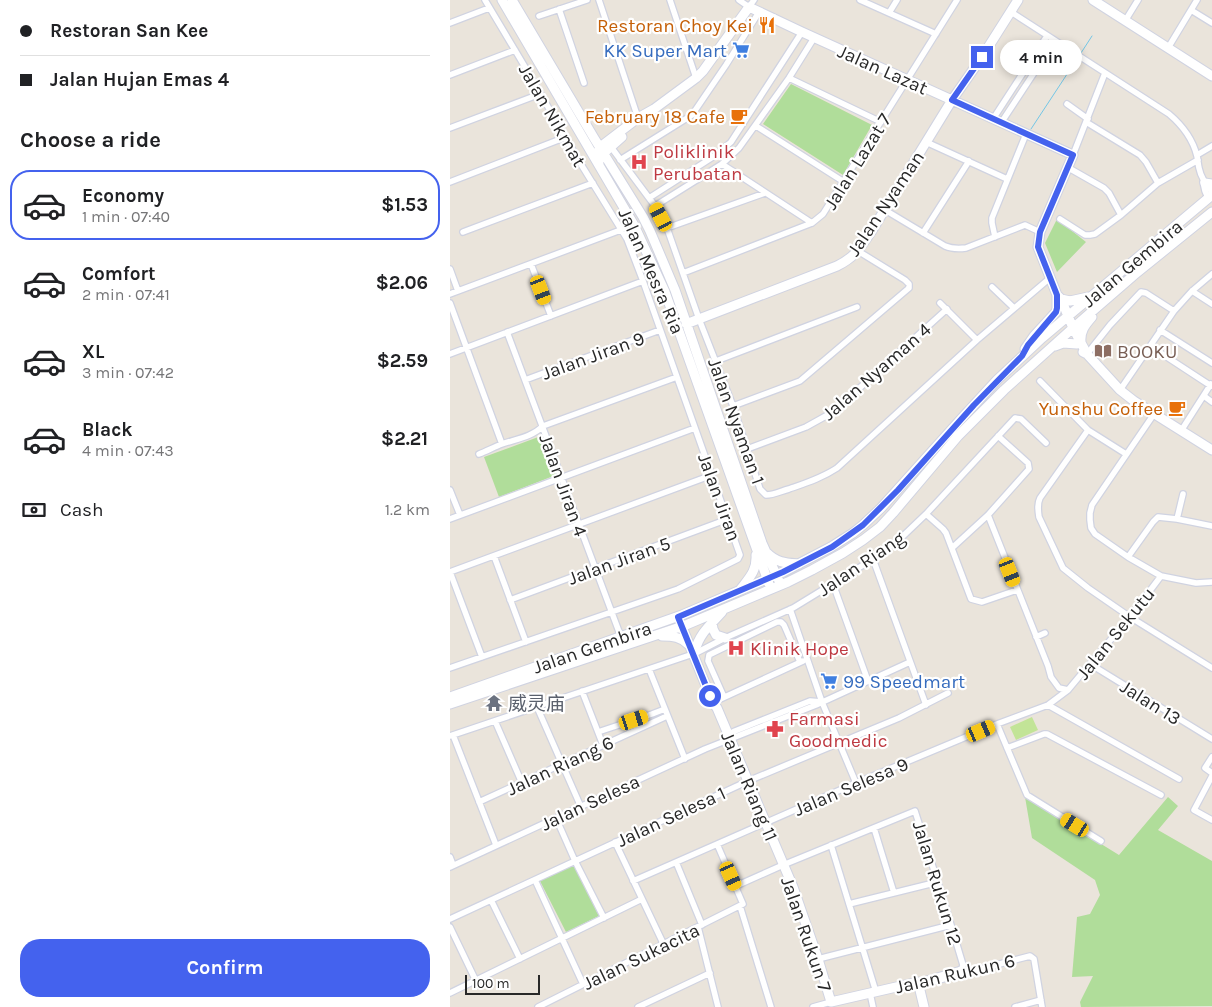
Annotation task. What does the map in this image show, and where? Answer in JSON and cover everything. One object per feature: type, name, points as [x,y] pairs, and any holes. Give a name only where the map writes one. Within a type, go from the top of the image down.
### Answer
[{"type":"main road","name":"Jalan Mesra Ria","points":[[502,0],[634,225],[665,292],[761,551],[778,580]]},
{"type":"main road","name":"Jalan Mesra Ria","points":[[512,0],[650,231],[675,290],[761,551],[766,580],[770,589]]},
{"type":"main road","name":"Jalan Nyaman","points":[[686,324],[837,266],[848,260],[858,251],[952,100],[1018,0]]},
{"type":"main road","points":[[1093,0],[1212,76]]},
{"type":"main road","points":[[600,165],[603,150],[638,118],[654,109],[703,71],[751,3]]},
{"type":"main road","name":"Jalan Lazat","points":[[751,3],[759,12],[814,38],[1073,155]]},
{"type":"main road","points":[[603,150],[654,109]]},
{"type":"main road","points":[[586,142],[603,150]]},
{"type":"main road","points":[[1073,155],[1040,232],[1038,247],[1070,330],[1079,343]]},
{"type":"main road","name":"Jalan Gembira","points":[[450,704],[684,626],[770,589],[778,580],[800,564],[832,547],[863,525],[898,490],[974,405],[1022,356],[1092,295],[1211,198]]},
{"type":"main road","points":[[635,203],[636,215],[634,225],[642,226],[650,231]]},
{"type":"main road","name":"Jalan Gembira","points":[[450,697],[680,616],[766,580],[778,580],[812,570],[843,553],[880,527],[958,436],[1004,390],[1098,306],[1209,215]]},
{"type":"main road","points":[[1059,298],[1077,300],[1092,295]]},
{"type":"main road","points":[[1022,356],[1031,340],[1056,312],[1059,298]]},
{"type":"main road","points":[[1098,306],[1094,315],[1081,332],[1080,349],[1087,354],[1120,390],[1154,414],[1212,450]]},
{"type":"main road","points":[[1051,347],[1063,343],[1079,343]]},
{"type":"main road","points":[[738,592],[752,575],[761,551],[778,562],[800,564]]},
{"type":"main road","points":[[654,636],[678,638],[694,651],[712,622],[726,609]]},
{"type":"main road","name":"Jalan Riang 11","points":[[680,616],[713,703],[719,702],[730,738],[783,865]]},
{"type":"main road","points":[[712,622],[716,636],[725,638]]},
{"type":"main road","name":"Jalan Rukun 7","points":[[783,865],[793,887],[818,959],[828,1004]]},
{"type":"main road","points":[[918,982],[924,1007]]},
{"type":"main road","name":"Jalan Rukun 6","points":[[828,1004],[918,982]]},
{"type":"street","name":"Jalan Nikmat","points":[[485,0],[592,183],[622,230]]},
{"type":"street","points":[[539,16],[587,0]]},
{"type":"street","points":[[599,0],[638,118]]},
{"type":"street","points":[[670,0],[696,78]]},
{"type":"street","points":[[739,0],[751,3]]},
{"type":"street","points":[[860,0],[936,34]]},
{"type":"street","points":[[888,13],[897,0]]},
{"type":"street","name":"Jalan Lazat 7","points":[[683,273],[812,223],[823,214],[957,0]]},
{"type":"street","points":[[1125,21],[1138,0]]},
{"type":"street","points":[[1168,48],[1197,0]]},
{"type":"street","points":[[450,23],[489,8]]},
{"type":"street","points":[[559,9],[584,83]]},
{"type":"street","points":[[1191,10],[1212,23]]},
{"type":"street","points":[[620,160],[692,115],[759,12]]},
{"type":"street","points":[[1010,12],[1179,122],[1189,138],[1197,157],[1198,166],[1206,182],[1211,198],[1209,215]]},
{"type":"street","points":[[649,198],[716,156],[725,148],[802,32]]},
{"type":"street","points":[[997,121],[1047,36]]},
{"type":"street","points":[[655,206],[722,164],[739,148],[789,78],[814,38]]},
{"type":"street","points":[[997,121],[1055,41]]},
{"type":"street","points":[[450,75],[515,50]]},
{"type":"street","points":[[1073,155],[1105,74]]},
{"type":"street","points":[[789,78],[881,122]]},
{"type":"street","points":[[450,128],[540,94]]},
{"type":"street","points":[[1067,104],[1087,121],[1140,155],[1158,183]]},
{"type":"street","points":[[756,126],[844,182]]},
{"type":"street","points":[[994,237],[992,218],[1026,134]]},
{"type":"street","points":[[450,182],[566,138]]},
{"type":"street","points":[[926,142],[1007,179]]},
{"type":"street","points":[[1060,219],[1084,235],[1090,236],[1095,234],[1121,215],[1158,183],[1212,146]]},
{"type":"street","name":"Jalan Nyaman 1","points":[[603,150],[620,160],[655,206],[667,228],[716,361],[760,489],[766,495],[821,478],[837,468],[977,340],[1050,278]]},
{"type":"street","points":[[923,233],[969,161]]},
{"type":"street","points":[[722,164],[812,223]]},
{"type":"street","points":[[1067,167],[1104,188],[1121,215]]},
{"type":"street","points":[[463,232],[592,183]]},
{"type":"street","points":[[667,228],[765,193]]},
{"type":"street","points":[[885,210],[945,246],[952,248],[960,249],[1025,225],[1040,232]]},
{"type":"street","points":[[450,294],[634,225]]},
{"type":"street","name":"Jalan Jiran","points":[[450,668],[678,589],[740,557],[740,552],[694,428],[643,281],[622,230]]},
{"type":"street","points":[[732,406],[803,379],[909,288],[906,280],[858,251]]},
{"type":"street","points":[[531,264],[551,316]]},
{"type":"street","points":[[451,272],[458,291]]},
{"type":"street","points":[[1120,390],[1174,311],[1192,291],[1212,274]]},
{"type":"street","points":[[450,354],[643,281]]},
{"type":"street","points":[[992,287],[1014,308]]},
{"type":"street","points":[[1192,291],[1212,304]]},
{"type":"street","points":[[1087,354],[1110,325],[1141,292],[1146,292],[1174,311]]},
{"type":"street","points":[[450,303],[502,444]]},
{"type":"street","points":[[940,303],[977,340]]},
{"type":"street","points":[[716,361],[858,307]]},
{"type":"street","name":"Jalan Nyaman 4","points":[[747,449],[806,427],[833,412],[947,309]]},
{"type":"street","name":"Jalan Jiran 9","points":[[525,380],[660,330]]},
{"type":"street","points":[[1160,330],[1212,363]]},
{"type":"street","name":"Jalan Jiran 4","points":[[507,332],[621,637]]},
{"type":"street","points":[[1150,346],[1211,385],[1181,430]]},
{"type":"street","points":[[479,454],[529,435],[543,426],[677,377]]},
{"type":"street","points":[[1040,381],[1088,430],[1126,454]]},
{"type":"street","points":[[1204,396],[1212,402]]},
{"type":"street","points":[[1154,414],[1092,505],[1090,512],[1091,528],[1095,534],[1128,557],[1161,576],[1196,583],[1212,582]]},
{"type":"street","name":"Jalan Riang","points":[[452,736],[649,668],[725,638],[791,608],[873,559],[902,537],[926,514],[1013,419],[1021,418],[1046,442]]},
{"type":"street","points":[[450,519],[694,428]]},
{"type":"street","points":[[1088,430],[1038,502],[1038,512],[1063,568],[1130,617],[1212,668]]},
{"type":"street","points":[[952,548],[988,515],[1030,467],[998,436]]},
{"type":"street","points":[[482,657],[450,572],[712,475]]},
{"type":"street","points":[[450,490],[460,515]]},
{"type":"street","points":[[1177,519],[1183,494]]},
{"type":"street","points":[[926,514],[945,531],[972,599],[982,602],[1018,590]]},
{"type":"street","points":[[988,515],[1051,678],[1059,688],[1068,690]]},
{"type":"street","points":[[1128,557],[1155,519],[1161,517],[1212,526]]},
{"type":"street","name":"Jalan Jiran 5","points":[[510,600],[728,519]]},
{"type":"street","points":[[494,556],[526,642]]},
{"type":"street","points":[[873,559],[926,705]]},
{"type":"street","name":"Jalan Sekutu","points":[[1068,690],[1130,617],[1161,576]]},
{"type":"street","points":[[833,584],[868,681]]},
{"type":"street","points":[[791,608],[822,702],[856,783]]},
{"type":"street","points":[[791,608],[823,693],[822,702]]},
{"type":"street","points":[[800,662],[781,622],[777,622],[709,655],[708,660],[719,702],[807,659]]},
{"type":"street","points":[[1036,637],[1045,633]]},
{"type":"street","name":"Jalan Selesa","points":[[452,866],[730,738],[822,702],[910,662]]},
{"type":"street","name":"Jalan 13","points":[[1090,664],[1212,739]]},
{"type":"street","points":[[649,668],[685,759]]},
{"type":"street","name":"Jalan Selesa 9","points":[[633,881],[856,783],[997,724],[1048,705],[1068,690]]},
{"type":"street","points":[[582,692],[603,745]]},
{"type":"street","name":"Jalan Selesa 1","points":[[450,919],[748,780],[840,743],[926,705],[948,693]]},
{"type":"street","points":[[1048,705],[1179,779]]},
{"type":"street","points":[[537,706],[581,806]]},
{"type":"street","name":"Jalan Riang 6","points":[[598,732],[665,709]]},
{"type":"street","name":"Jalan Riang 6","points":[[479,802],[667,716]]},
{"type":"street","points":[[495,721],[522,783]]},
{"type":"street","points":[[997,724],[1027,795],[1101,841]]},
{"type":"street","points":[[1007,748],[1047,734],[1161,795]]},
{"type":"street","points":[[452,736],[496,845]]},
{"type":"street","points":[[1212,757],[1205,768],[1212,774],[1194,808],[1195,811],[1212,820]]},
{"type":"street","name":"Jalan Rukun 12","points":[[874,828],[915,811],[962,961],[962,968],[959,970],[918,982]]},
{"type":"street","points":[[556,818],[604,918]]},
{"type":"street","points":[[736,886],[874,828],[894,893]]},
{"type":"street","points":[[615,842],[663,943]]},
{"type":"street","points":[[717,844],[736,886],[771,1007]]},
{"type":"street","points":[[832,845],[863,948],[873,992],[873,1007]]},
{"type":"street","points":[[450,856],[452,866]]},
{"type":"street","points":[[676,862],[700,926],[718,1007]]},
{"type":"street","points":[[535,880],[584,984]]},
{"type":"street","points":[[850,904],[938,882]]},
{"type":"street","points":[[450,993],[642,899]]},
{"type":"street","points":[[491,900],[520,958]]},
{"type":"street","name":"Jalan Sukacita","points":[[538,1007],[742,905]]},
{"type":"street","points":[[818,959],[951,926]]},
{"type":"street","points":[[450,927],[476,981]]},
{"type":"street","name":"Jalan Rukun 6","points":[[918,982],[928,984],[1029,956],[1033,958],[1042,1004]]},
{"type":"street","points":[[638,1007],[710,973]]},
{"type":"street","name":"Jalan Rukun 6","points":[[813,1007],[828,1004]]},
{"type":"street","points":[[1015,1007],[1042,1004]]},
{"type":"green space","points":[[791,84],[872,125],[843,175],[763,124]]},
{"type":"green space","points":[[1057,219],[1086,242],[1057,272],[1045,243]]},
{"type":"green space","points":[[541,436],[556,475],[499,497],[484,457]]},
{"type":"green space","points":[[1032,717],[1038,730],[1016,740],[1010,727]]},
{"type":"green space","points":[[1025,797],[1119,855],[1168,797],[1178,806],[1158,830],[1212,861],[1212,1006],[1081,1007],[1080,1002],[1093,976],[1072,977],[1077,917],[1090,914],[1100,895],[1095,880],[1032,838]]},
{"type":"green space","points":[[574,864],[599,916],[566,932],[540,881]]},
{"type":"waterway","points":[[1081,53],[1092,36]]},
{"type":"waterway","points":[[1031,129],[1077,59]]},
{"type":"place","name":"Restoran Choy Kei","points":[[767,25]]},
{"type":"place","name":"KK Super Mart","points":[[741,50]]},
{"type":"place","name":"February 18 Cafe","points":[[739,116]]},
{"type":"place","name":"Poliklinik Perubatan","points":[[639,162]]},
{"type":"place","name":"BOOKU","points":[[1103,351]]},
{"type":"place","name":"Yunshu Coffee","points":[[1177,408]]},
{"type":"place","name":"Klinik Hope","points":[[736,648]]},
{"type":"place","name":"99 Speedmart","points":[[829,681]]},
{"type":"place","name":"威灵庙","points":[[494,703]]},
{"type":"place","name":"Farmasi Goodmedic","points":[[775,729]]},
{"type":"route","points":[[710,696],[678,617],[783,572],[832,547],[863,525],[898,490],[997,380],[1022,356],[1034,336],[1057,310],[1057,295],[1038,247],[1040,232],[1073,155],[952,100],[982,57]]}]
